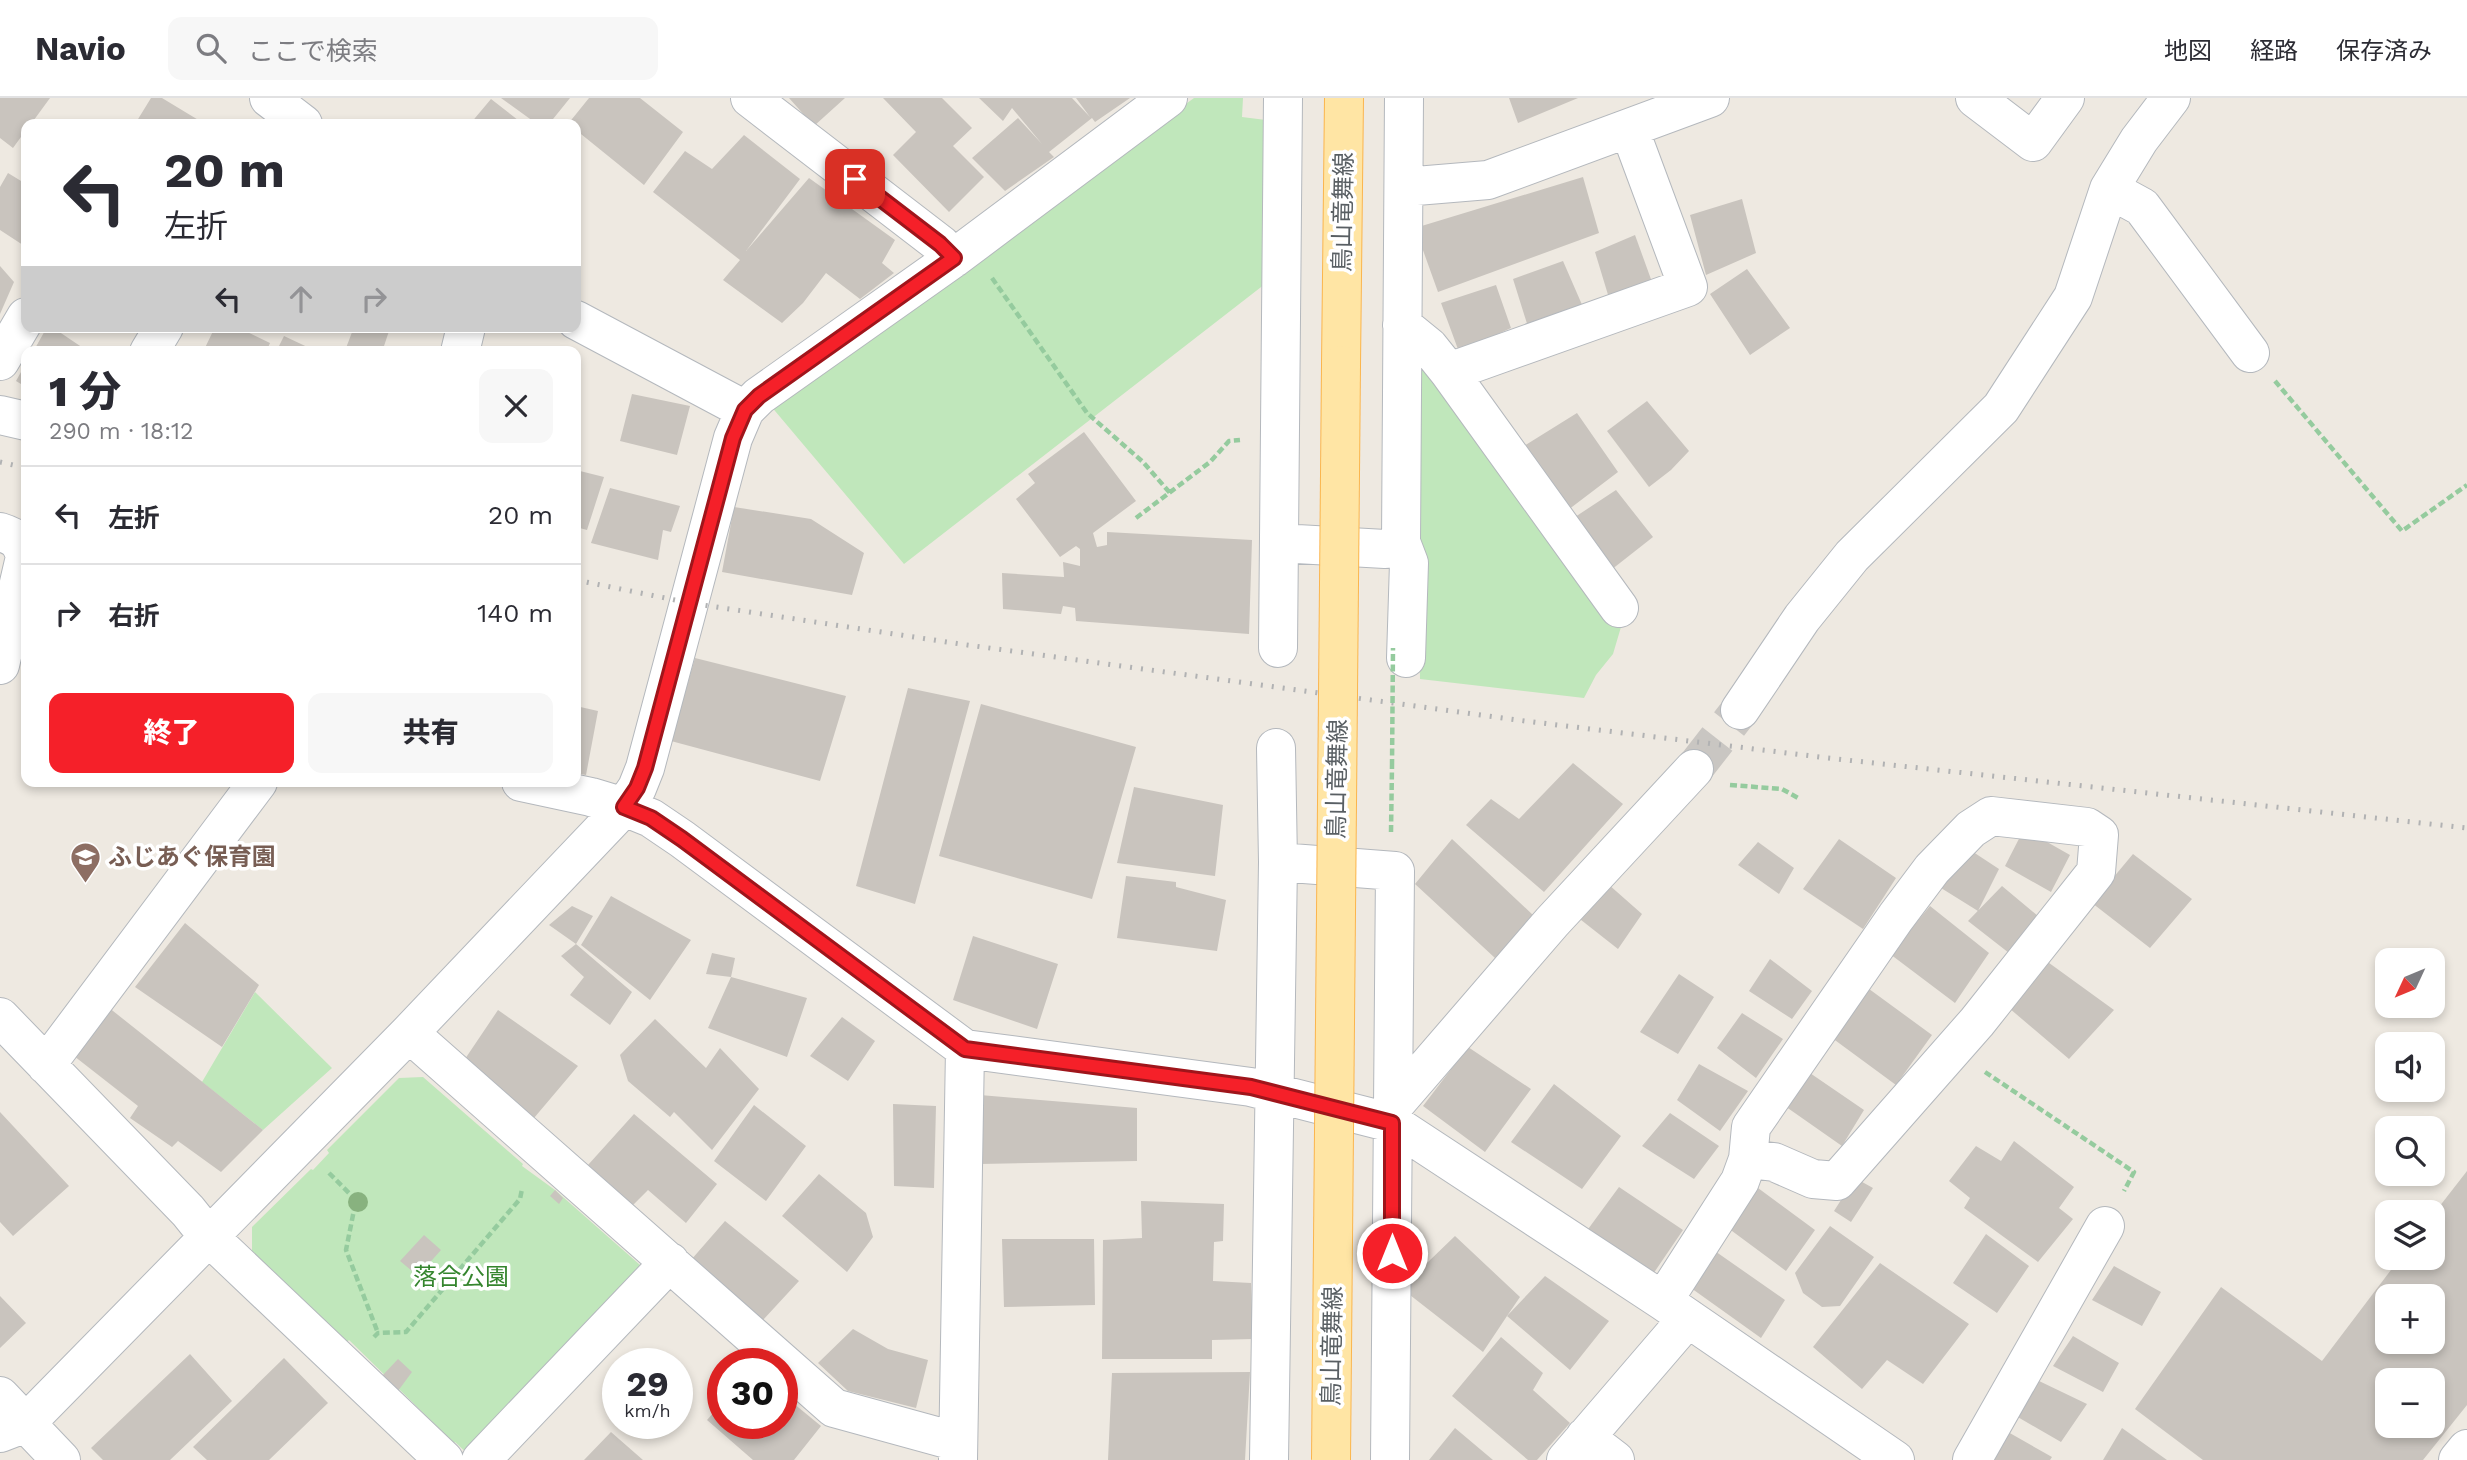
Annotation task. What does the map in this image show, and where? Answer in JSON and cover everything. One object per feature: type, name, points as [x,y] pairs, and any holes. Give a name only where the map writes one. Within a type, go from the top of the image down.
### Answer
[{"type":"main road","name":"鳥山竜舞線","points":[[1331,1460],[1344,98]]},
{"type":"street","points":[[750,98],[940,244],[960,253]]},
{"type":"street","points":[[13,1428],[409,1033],[624,807],[637,788],[645,768],[733,438],[745,410],[759,396],[960,253],[1168,98]]},
{"type":"street","points":[[1278,648],[1283,98]]},
{"type":"street","points":[[1399,653],[1409,563],[1401,542],[1404,98]]},
{"type":"street","points":[[1404,187],[1488,180],[1710,98]]},
{"type":"street","points":[[1975,98],[2033,142],[2066,98]]},
{"type":"street","points":[[1740,710],[1802,618],[1866,541],[2001,408],[2073,297],[2109,189],[2139,141],[2171,98]]},
{"type":"street","points":[[1449,372],[1688,287],[1629,128]]},
{"type":"street","points":[[2109,189],[2142,206],[2250,353]]},
{"type":"street","points":[[581,323],[745,410]]},
{"type":"street","points":[[0,361],[21,325]]},
{"type":"street","points":[[1402,326],[1429,347],[1449,372],[1619,608]]},
{"type":"street","points":[[0,415],[21,420]]},
{"type":"street","points":[[0,533],[13,536],[21,542]]},
{"type":"street","points":[[1279,543],[1385,549],[1401,542]]},
{"type":"street","points":[[0,665],[21,573]]},
{"type":"street","points":[[0,677],[21,683]]},
{"type":"street","points":[[1269,1460],[1278,862],[1276,748]]},
{"type":"street","points":[[1394,1113],[1552,922],[1694,769]]},
{"type":"street","points":[[46,1065],[254,787]]},
{"type":"street","points":[[544,787],[591,797],[651,818],[965,1049],[1251,1087],[1394,1113],[1895,1460]]},
{"type":"street","points":[[1615,1460],[1576,1449],[1675,1310],[1740,1181],[1748,1159],[1751,1127],[1932,869],[1971,829],[1991,816],[2087,827],[2099,835],[2096,872],[1977,1022],[1837,1181],[1813,1179],[1774,1163],[1748,1159]]},
{"type":"street","points":[[1278,862],[1395,872],[1390,1460]]},
{"type":"street","points":[[0,1017],[188,1211],[208,1236],[347,1365],[444,1460]]},
{"type":"street","points":[[409,1033],[834,1408],[958,1451],[965,1049]]},
{"type":"street","points":[[1972,1460],[2105,1226]]},
{"type":"street","points":[[481,1460],[670,1262]]},
{"type":"street","points":[[0,1396],[13,1428],[61,1460]]},
{"type":"street","points":[[2458,1460],[2467,1449]]},
{"type":"path","points":[[960,253],[1004,292],[1087,413],[1143,462],[1170,493]]},
{"type":"path","points":[[2250,353],[2402,531],[2467,485]]},
{"type":"path","points":[[1136,518],[1210,462],[1229,441],[1260,437],[1280,439]]},
{"type":"path","points":[[1391,834],[1399,653]]},
{"type":"path","points":[[1730,785],[1782,789],[1800,799]]},
{"type":"path","points":[[1952,1049],[2134,1172],[2105,1226]]},
{"type":"path","points":[[322,1166],[356,1200],[346,1250],[378,1333]]},
{"type":"path","points":[[347,1365],[378,1333],[406,1332],[520,1199],[524,1180]]},
{"type":"green space","points":[[1194,98],[1243,98],[1242,117],[1266,120],[1265,284],[904,564],[770,405]]},
{"type":"green space","points":[[1417,364],[1431,369],[1606,619],[1621,627],[1613,654],[1596,675],[1584,698],[1420,679]]},
{"type":"green space","points":[[255,992],[332,1068],[263,1130],[202,1082]]},
{"type":"green space","name":"落合公園","points":[[423,1077],[523,1164],[522,1166],[555,1190],[648,1272],[471,1457],[349,1340],[347,1342],[252,1254],[252,1227],[313,1170],[329,1153],[327,1150],[399,1078]]},
{"type":"building","points":[[0,98],[50,98],[35,119],[21,119],[21,137],[13,148],[0,138]]},
{"type":"building","points":[[151,98],[162,98],[197,119],[138,119]]},
{"type":"building","points":[[501,98],[570,98],[553,119],[530,119]]},
{"type":"building","points":[[589,98],[640,98],[683,132],[644,185],[581,134],[581,119],[572,119]]},
{"type":"building","points":[[789,98],[845,98],[814,126]]},
{"type":"building","points":[[883,98],[942,98],[972,128],[953,146],[984,177],[949,212],[893,155],[916,132]]},
{"type":"building","points":[[979,98],[1072,98],[1090,117],[1076,98],[1130,98],[1095,122],[1092,118],[1049,152],[1054,157],[1005,191],[972,158],[1018,118],[1042,144],[1012,108],[1003,121]]},
{"type":"building","points":[[1509,98],[1578,98],[1518,123]]},
{"type":"building","points":[[491,99],[517,119],[474,119]]},
{"type":"building","points":[[744,135],[800,179],[746,251],[809,178],[895,240],[882,263],[894,273],[860,299],[826,273],[803,303],[782,323],[723,280],[740,260],[653,192],[685,151],[712,169]]},
{"type":"building","points":[[8,173],[21,181],[21,244],[0,230],[0,187]]},
{"type":"building","points":[[1583,177],[1599,233],[1438,292],[1415,228]]},
{"type":"building","points":[[1742,199],[1756,253],[1706,275],[1690,215]]},
{"type":"building","points":[[1635,235],[1652,282],[1609,298],[1595,252]]},
{"type":"building","points":[[1563,261],[1583,307],[1529,330],[1513,279]]},
{"type":"building","points":[[0,266],[14,282],[0,314]]},
{"type":"building","points":[[1747,269],[1790,328],[1750,355],[1710,294]]},
{"type":"building","points":[[1496,285],[1511,328],[1459,352],[1441,303]]},
{"type":"building","points":[[44,333],[61,333],[80,346],[36,346]]},
{"type":"building","points":[[212,333],[249,333],[270,343],[269,346],[206,346]]},
{"type":"building","points":[[352,333],[388,333],[384,346],[347,346]]},
{"type":"building","points":[[284,336],[305,346],[279,346]]},
{"type":"building","points":[[632,394],[690,406],[677,455],[620,441]]},
{"type":"building","points":[[1647,401],[1689,451],[1649,487],[1607,431]]},
{"type":"building","points":[[1577,413],[1618,472],[1568,510],[1524,446]]},
{"type":"building","points":[[1084,432],[1136,501],[1093,533],[1097,547],[1107,545],[1107,532],[1252,540],[1249,634],[1076,621],[1075,608],[1063,606],[1061,614],[1003,609],[1002,573],[1064,577],[1063,562],[1080,566],[1080,549],[1076,546],[1060,557],[1016,499],[1035,483],[1028,474]]},
{"type":"building","points":[[581,471],[604,477],[587,530],[581,528]]},
{"type":"building","points":[[610,488],[680,506],[671,532],[663,530],[658,560],[591,543]]},
{"type":"building","points":[[1616,490],[1653,537],[1611,570],[1572,519]]},
{"type":"building","points":[[734,507],[811,519],[864,553],[852,595],[722,572]]},
{"type":"building","points":[[695,658],[846,696],[820,781],[671,741]]},
{"type":"building","points":[[908,688],[970,701],[915,904],[856,886]]},
{"type":"building","points":[[981,704],[1136,747],[1092,899],[939,856]]},
{"type":"building","points":[[581,707],[598,711],[586,775],[581,774]]},
{"type":"building","points":[[1573,763],[1623,804],[1544,892],[1466,825],[1491,799],[1519,819]]},
{"type":"building","points":[[1134,787],[1223,805],[1215,876],[1117,863]]},
{"type":"building","points":[[2024,829],[2070,855],[2051,892],[2005,866]]},
{"type":"building","points":[[1452,839],[1534,916],[1495,958],[1415,884]]},
{"type":"building","points":[[1839,839],[1896,878],[1863,929],[1803,889]]},
{"type":"building","points":[[1758,842],[1794,868],[1779,894],[1738,865]]},
{"type":"building","points":[[1961,844],[1999,869],[1978,911],[1933,883]]},
{"type":"building","points":[[2133,854],[2192,899],[2150,948],[2092,903]]},
{"type":"building","points":[[1126,876],[1176,882],[1176,887],[1226,900],[1217,951],[1117,938]]},
{"type":"building","points":[[1608,884],[1642,914],[1618,949],[1576,916]]},
{"type":"building","points":[[2002,886],[2038,916],[2009,953],[1968,921]]},
{"type":"building","points":[[611,896],[691,940],[650,1000],[581,945]]},
{"type":"building","points":[[572,906],[593,916],[576,944],[549,925]]},
{"type":"building","points":[[1930,906],[1989,953],[1955,1003],[1890,954]]},
{"type":"building","points":[[185,923],[259,985],[222,1047],[135,987]]},
{"type":"building","points":[[973,936],[1058,964],[1037,1029],[953,1000]]},
{"type":"building","points":[[576,944],[632,992],[610,1025],[570,995],[584,977],[561,956]]},
{"type":"building","points":[[712,953],[735,958],[731,977],[706,974]]},
{"type":"building","points":[[1770,959],[1812,991],[1792,1019],[1749,991]]},
{"type":"building","points":[[2045,960],[2114,1010],[2069,1059],[2009,1008]]},
{"type":"building","points":[[1679,974],[1714,997],[1678,1054],[1640,1032]]},
{"type":"building","points":[[731,977],[807,998],[787,1057],[708,1028]]},
{"type":"building","points":[[1865,986],[1932,1035],[1896,1085],[1828,1035]]},
{"type":"building","points":[[108,1007],[263,1130],[221,1172],[178,1141],[172,1147],[130,1118],[138,1106],[74,1056]]},
{"type":"building","points":[[498,1010],[578,1066],[534,1118],[465,1059]]},
{"type":"building","points":[[1742,1013],[1783,1039],[1756,1078],[1717,1048]]},
{"type":"building","points":[[842,1017],[875,1041],[848,1081],[810,1056]]},
{"type":"building","points":[[655,1019],[706,1068],[720,1048],[759,1089],[712,1150],[674,1112],[670,1117],[628,1081],[620,1055]]},
{"type":"building","points":[[1468,1047],[1531,1089],[1485,1152],[1423,1106]]},
{"type":"building","points":[[1699,1064],[1748,1091],[1720,1131],[1677,1100]]},
{"type":"building","points":[[1807,1071],[1864,1110],[1842,1146],[1782,1104]]},
{"type":"building","points":[[1554,1084],[1621,1136],[1582,1189],[1511,1142]]},
{"type":"building","points":[[980,1095],[1137,1108],[1137,1161],[980,1164]]},
{"type":"building","points":[[893,1104],[936,1106],[934,1188],[894,1186]]},
{"type":"building","points":[[754,1105],[806,1146],[766,1201],[714,1161]]},
{"type":"building","points":[[0,1112],[69,1186],[13,1236],[0,1222]]},
{"type":"building","points":[[1670,1113],[1719,1146],[1694,1179],[1642,1146]]},
{"type":"building","points":[[634,1114],[717,1184],[686,1223],[648,1190],[633,1205],[588,1165]]},
{"type":"building","points":[[2014,1141],[2074,1187],[2059,1208],[2073,1219],[2038,1262],[1964,1208],[1970,1198],[1949,1181],[1976,1146],[2001,1161]]},
{"type":"building","points":[[2467,1171],[2467,1405],[2445,1432],[2445,1368],[2375,1368],[2375,1438],[2441,1438],[2423,1460],[2203,1460],[2135,1409],[2221,1287],[2322,1361],[2375,1291],[2375,1354],[2445,1354],[2445,1284],[2380,1284],[2391,1270],[2445,1270],[2444,1200]]},
{"type":"building","points":[[819,1174],[866,1213],[873,1237],[847,1272],[782,1216]]},
{"type":"building","points":[[1855,1178],[1873,1188],[1851,1222],[1834,1211]]},
{"type":"building","points":[[1619,1187],[1683,1230],[1649,1280],[1583,1236]]},
{"type":"building","points":[[1758,1188],[1815,1230],[1786,1271],[1728,1228]]},
{"type":"building","points":[[555,1190],[563,1198],[559,1204],[550,1196]]},
{"type":"building","points":[[1141,1201],[1224,1204],[1223,1241],[1214,1242],[1213,1281],[1251,1283],[1253,1339],[1212,1340],[1212,1359],[1102,1359],[1103,1240],[1142,1238]]},
{"type":"building","points":[[725,1221],[799,1281],[763,1320],[691,1260]]},
{"type":"building","points":[[1830,1226],[1874,1257],[1840,1306],[1822,1307],[1803,1293],[1795,1273]]},
{"type":"building","points":[[1986,1234],[2029,1266],[1997,1313],[1953,1283]]},
{"type":"building","points":[[424,1235],[441,1250],[418,1276],[400,1261]]},
{"type":"building","points":[[1455,1236],[1520,1297],[1483,1352],[1401,1288]]},
{"type":"building","points":[[1002,1239],[1094,1239],[1095,1305],[1004,1307]]},
{"type":"building","points":[[1712,1249],[1785,1300],[1761,1338],[1691,1288]]},
{"type":"building","points":[[1880,1263],[1969,1324],[1923,1384],[1887,1360],[1862,1389],[1813,1347]]},
{"type":"building","points":[[2114,1266],[2161,1292],[2142,1326],[2092,1300]]},
{"type":"building","points":[[1545,1276],[1609,1321],[1570,1370],[1507,1316]]},
{"type":"building","points":[[0,1296],[26,1323],[0,1348]]},
{"type":"building","points":[[853,1329],[888,1349],[928,1360],[916,1408],[848,1391],[818,1363]]},
{"type":"building","points":[[2073,1336],[2119,1363],[2103,1392],[2053,1366]]},
{"type":"building","points":[[1501,1337],[1543,1373],[1533,1390],[1570,1423],[1537,1460],[1528,1460],[1452,1396]]},
{"type":"building","points":[[190,1354],[232,1401],[170,1460],[103,1460],[91,1448]]},
{"type":"building","points":[[284,1358],[328,1403],[269,1460],[207,1460],[193,1447]]},
{"type":"building","points":[[398,1359],[412,1372],[398,1391],[382,1376]]},
{"type":"building","points":[[1250,1372],[1245,1460],[1108,1460],[1112,1373]]},
{"type":"building","points":[[2037,1380],[2087,1404],[2061,1442],[2016,1416]]},
{"type":"building","points":[[798,1407],[821,1426],[794,1460],[753,1460],[729,1439],[798,1439]]},
{"type":"building","points":[[1455,1428],[1493,1460],[1429,1460]]},
{"type":"building","points":[[2122,1428],[2167,1460],[2103,1460]]},
{"type":"building","points":[[2008,1432],[2052,1457],[2050,1460],[1988,1460]]},
{"type":"building","points":[[604,1439],[619,1439],[643,1460],[584,1460]]},
{"type":"tunnel","points":[[1694,769],[1740,710]]},
{"type":"railway","points":[[0,462],[21,467]]},
{"type":"railway","points":[[581,581],[690,603],[960,644],[1525,721],[1828,758],[2467,828]]},
{"type":"place","name":"ふじあぐ保育園","points":[[85,884]]},
{"type":"route","points":[[855,179],[940,244],[954,258],[759,396],[745,410],[733,438],[645,768],[637,788],[624,807],[651,818],[682,839],[965,1049],[1251,1087],[1392,1123],[1392,1253]]}]
